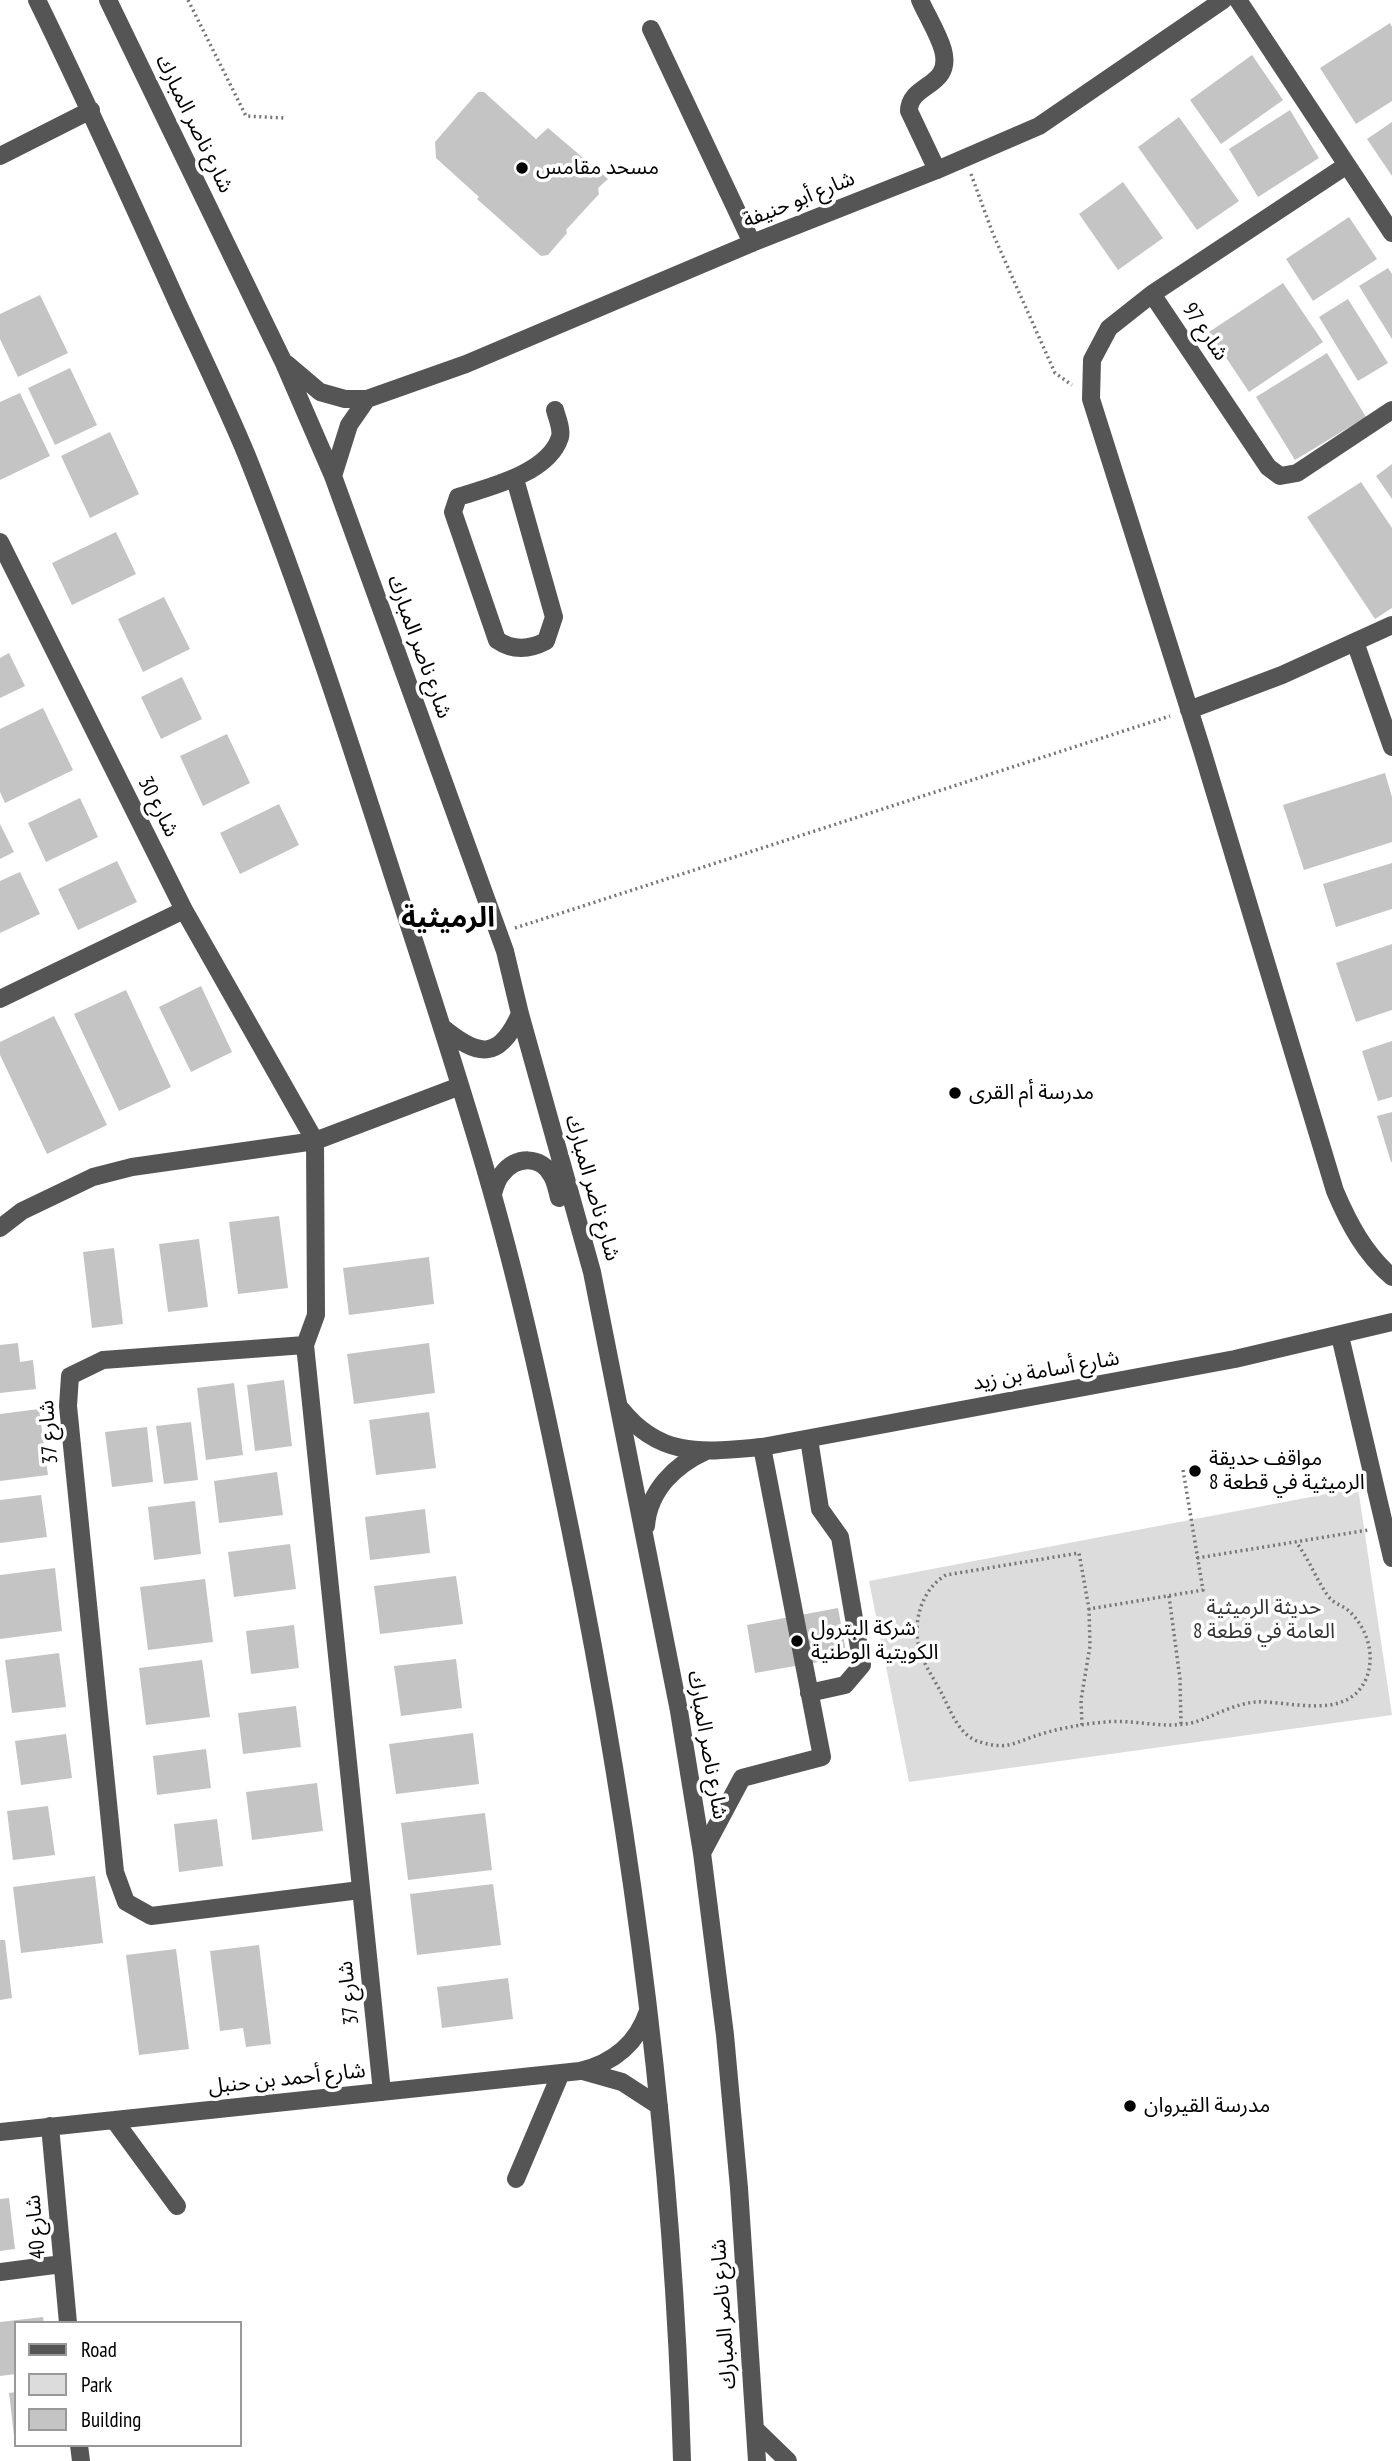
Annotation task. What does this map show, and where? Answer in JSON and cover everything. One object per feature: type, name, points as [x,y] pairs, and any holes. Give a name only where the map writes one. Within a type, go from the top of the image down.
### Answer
[{"type":"street","points":[[37,0],[92,110],[246,456],[330,680],[493,1194],[547,1413],[585,1602],[620,1801],[649,2008],[659,2106],[672,2257],[682,2461]]},
{"type":"street","name":"شارع ناصر المبارك","points":[[108,0],[283,361],[333,476],[499,934],[592,1272],[679,1712],[702,1853],[725,2035],[739,2188],[757,2461]]},
{"type":"street","points":[[920,0],[944,58],[941,75],[913,97],[909,111],[936,170]]},
{"type":"street","name":"شارع أبو حنيفة","points":[[283,361],[320,392],[345,399],[367,399],[494,352],[1039,126],[1223,0]]},
{"type":"street","points":[[1238,0],[1392,233]]},
{"type":"street","points":[[651,29],[752,243]]},
{"type":"street","points":[[0,156],[92,110]]},
{"type":"street","name":"شارع 97","points":[[1347,165],[1152,294],[1268,467],[1280,476],[1297,473],[1392,410]]},
{"type":"street","points":[[1152,294],[1109,328],[1092,360],[1091,399],[1335,1191],[1356,1235],[1368,1253],[1392,1277]]},
{"type":"street","points":[[333,476],[349,425],[367,399]]},
{"type":"street","points":[[514,479],[554,617],[546,640],[534,647],[508,647],[497,640],[453,512],[458,497],[523,475],[552,451],[561,435],[555,410]]},
{"type":"street","name":"شارع 30","points":[[0,542],[184,910],[315,1141]]},
{"type":"street","points":[[1189,710],[1282,675],[1392,625]]},
{"type":"street","points":[[1355,642],[1392,747]]},
{"type":"street","points":[[0,999],[184,910]]},
{"type":"street","points":[[442,1027],[473,1049],[495,1048],[506,1041],[520,1014]]},
{"type":"street","points":[[0,1228],[22,1211],[62,1190],[113,1171],[315,1141],[460,1086]]},
{"type":"street","points":[[305,1345],[316,1315],[315,1141]]},
{"type":"street","points":[[493,1194],[500,1176],[513,1163],[532,1160],[543,1164],[553,1177],[576,1257],[592,1272]]},
{"type":"street","name":"شارع أسامة بن زيد","points":[[619,1407],[639,1428],[657,1440],[678,1448],[706,1451],[762,1447],[1235,1359],[1392,1322]]},
{"type":"street","points":[[1340,1336],[1392,1558]]},
{"type":"street","name":"شارع 37","points":[[360,1889],[151,1916],[126,1902],[114,1872],[69,1420],[70,1376],[103,1360],[305,1345],[382,2091]]},
{"type":"street","points":[[809,1439],[820,1509],[840,1537],[862,1665],[845,1685],[810,1693]]},
{"type":"street","points":[[702,1853],[742,1778],[822,1757],[762,1447]]},
{"type":"street","name":"شارع أسامة بن زيد","points":[[645,1536],[650,1505],[657,1490],[678,1466],[706,1451]]},
{"type":"street","name":"شارع أحمد بن حنبل","points":[[0,2132],[580,2071],[611,2060],[624,2050],[635,2038],[649,2008]]},
{"type":"street","name":"شارع أحمد بن حنبل","points":[[580,2071],[622,2082],[659,2106]]},
{"type":"street","points":[[516,2179],[561,2073]]},
{"type":"street","points":[[114,2120],[177,2206]]},
{"type":"street","name":"شارع 40","points":[[50,2126],[68,2321]]},
{"type":"street","points":[[0,2272],[62,2264]]},
{"type":"street","points":[[755,2429],[788,2461]]},
{"type":"path","points":[[188,0],[246,116],[284,118]]},
{"type":"path","points":[[965,158],[993,234],[1055,373],[1091,399]]},
{"type":"path","points":[[499,934],[1189,710]]},
{"type":"path","points":[[1089,1609],[1203,1590],[1183,1470]]},
{"type":"path","points":[[1198,1558],[1385,1527]]},
{"type":"path","points":[[1082,1725],[1081,1700],[1090,1646],[1089,1609],[1079,1553],[946,1575],[934,1581],[919,1610],[920,1652],[958,1726],[973,1740],[1007,1746],[1038,1735],[1082,1725],[1109,1721],[1181,1724],[1255,1702],[1322,1706],[1340,1703],[1356,1693],[1366,1679],[1370,1655],[1369,1639],[1347,1609],[1333,1602],[1326,1594],[1306,1554],[1296,1542]]},
{"type":"path","points":[[1169,1596],[1180,1679],[1181,1724]]},
{"type":"green space","name":"حديثة الرميثية العامة في قطعة 8","points":[[1358,1488],[1392,1715],[909,1782],[869,1581]]},
{"type":"building","points":[[1390,23],[1392,101],[1356,124],[1320,68]]},
{"type":"building","points":[[1252,55],[1283,100],[1221,144],[1190,100]]},
{"type":"building","name":"مسحد مقامس","points":[[478,92],[484,92],[536,139],[548,128],[608,179],[598,188],[599,194],[566,230],[567,233],[548,255],[541,256],[436,158],[435,142]]},
{"type":"building","points":[[1290,110],[1319,158],[1258,197],[1229,149]]},
{"type":"building","points":[[1179,117],[1239,201],[1197,230],[1138,147]]},
{"type":"building","points":[[1392,122],[1392,176],[1367,139]]},
{"type":"building","points":[[1123,182],[1163,238],[1118,270],[1079,214]]},
{"type":"building","points":[[1349,217],[1377,259],[1313,301],[1286,259]]},
{"type":"building","points":[[1388,268],[1392,274],[1392,339],[1359,286]]},
{"type":"building","points":[[1283,283],[1323,342],[1249,392],[1209,332]]},
{"type":"building","points":[[40,295],[68,353],[18,377],[0,339],[0,314]]},
{"type":"building","points":[[1348,299],[1388,363],[1358,381],[1319,317]]},
{"type":"building","points":[[1327,353],[1366,417],[1295,460],[1256,397]]},
{"type":"building","points":[[70,368],[97,425],[55,445],[28,388]]},
{"type":"building","points":[[20,393],[50,456],[0,480],[0,402]]},
{"type":"building","points":[[110,432],[139,494],[90,518],[61,456]]},
{"type":"building","points":[[1392,464],[1392,499],[1376,476]]},
{"type":"building","points":[[1361,482],[1392,528],[1392,608],[1375,619],[1307,517]]},
{"type":"building","points":[[116,532],[136,574],[72,605],[52,563]]},
{"type":"building","points":[[164,597],[190,649],[143,672],[118,619]]},
{"type":"building","points":[[9,653],[25,686],[0,698],[0,658]]},
{"type":"building","points":[[182,677],[202,719],[161,739],[141,697]]},
{"type":"building","points":[[43,708],[73,770],[5,803],[0,792],[0,729]]},
{"type":"building","points":[[227,734],[250,783],[203,806],[180,756]]},
{"type":"building","points":[[1385,773],[1392,797],[1392,842],[1304,870],[1283,805]]},
{"type":"building","points":[[80,798],[98,837],[46,862],[28,823]]},
{"type":"building","points":[[279,804],[299,845],[240,874],[220,833]]},
{"type":"building","points":[[0,824],[14,852],[0,859]]},
{"type":"building","points":[[117,861],[137,902],[78,930],[58,889]]},
{"type":"building","points":[[1392,863],[1392,909],[1336,927],[1323,884]]},
{"type":"building","points":[[20,872],[40,914],[0,933],[0,881]]},
{"type":"building","points":[[1392,944],[1392,1010],[1356,1022],[1336,963]]},
{"type":"building","points":[[201,986],[232,1052],[191,1072],[159,1007]]},
{"type":"building","points":[[126,990],[171,1087],[119,1111],[74,1014]]},
{"type":"building","points":[[54,1016],[107,1125],[47,1154],[0,1055],[0,1042]]},
{"type":"building","points":[[1392,1041],[1392,1097],[1378,1101],[1362,1051]]},
{"type":"building","points":[[1392,1112],[1392,1162],[1391,1162],[1377,1116]]},
{"type":"building","points":[[279,1216],[288,1288],[238,1294],[229,1222]]},
{"type":"building","points":[[199,1239],[208,1307],[168,1312],[159,1244]]},
{"type":"building","points":[[114,1248],[123,1324],[92,1328],[83,1252]]},
{"type":"building","points":[[429,1257],[434,1304],[349,1315],[343,1268]]},
{"type":"building","points":[[18,1343],[20,1362],[33,1360],[36,1389],[0,1393],[0,1345]]},
{"type":"building","points":[[429,1343],[435,1393],[354,1404],[347,1354]]},
{"type":"building","points":[[284,1380],[292,1446],[255,1451],[247,1385]]},
{"type":"building","points":[[234,1383],[243,1455],[206,1460],[197,1388]]},
{"type":"building","points":[[39,1409],[48,1475],[0,1481],[0,1414]]},
{"type":"building","points":[[429,1412],[436,1468],[376,1475],[369,1420]]},
{"type":"building","points":[[191,1422],[198,1480],[164,1484],[156,1426]]},
{"type":"building","points":[[147,1427],[153,1482],[112,1487],[105,1432]]},
{"type":"building","points":[[277,1472],[283,1515],[219,1523],[214,1481]]},
{"type":"building","points":[[41,1495],[47,1537],[0,1543],[0,1500]]},
{"type":"building","points":[[195,1501],[201,1554],[154,1560],[148,1507]]},
{"type":"building","points":[[425,1509],[430,1553],[370,1560],[365,1517]]},
{"type":"building","points":[[290,1544],[296,1589],[234,1597],[228,1552]]},
{"type":"building","points":[[55,1568],[62,1631],[0,1639],[0,1575]]},
{"type":"building","points":[[456,1576],[463,1624],[380,1634],[374,1586]]},
{"type":"building","points":[[205,1579],[213,1642],[148,1650],[140,1587]]},
{"type":"building","name":"شركة البترول الكويتية الوطنية","points":[[838,1608],[847,1657],[755,1673],[747,1625]]},
{"type":"building","points":[[294,1625],[299,1668],[251,1674],[246,1631]]},
{"type":"building","points":[[59,1653],[66,1707],[12,1713],[5,1660]]},
{"type":"building","points":[[456,1659],[462,1708],[401,1716],[394,1666]]},
{"type":"building","points":[[202,1660],[210,1717],[146,1725],[139,1668]]},
{"type":"building","points":[[296,1706],[301,1747],[243,1754],[238,1713]]},
{"type":"building","points":[[473,1733],[479,1784],[396,1794],[389,1744]]},
{"type":"building","points":[[66,1734],[72,1778],[21,1785],[15,1741]]},
{"type":"building","points":[[206,1749],[211,1788],[157,1795],[153,1756]]},
{"type":"building","points":[[317,1783],[323,1831],[252,1840],[246,1792]]},
{"type":"building","points":[[48,1806],[55,1855],[13,1860],[7,1811]]},
{"type":"building","points":[[485,1813],[492,1870],[408,1880],[401,1823]]},
{"type":"building","points":[[217,1819],[223,1866],[179,1872],[174,1824]]},
{"type":"building","points":[[95,1876],[103,1943],[21,1953],[13,1887]]},
{"type":"building","points":[[493,1884],[501,1945],[417,1955],[410,1894]]},
{"type":"building","points":[[0,1940],[5,1940],[12,1998],[0,2000]]},
{"type":"building","points":[[259,1945],[271,2044],[246,2047],[243,2028],[220,2031],[210,1951]]},
{"type":"building","points":[[176,1949],[189,2049],[139,2055],[126,1955]]},
{"type":"building","points":[[508,1978],[513,2019],[442,2028],[437,1987]]},
{"type":"building","points":[[9,2198],[15,2249],[0,2251],[0,2199]]},
{"type":"building","points":[[43,2317],[44,2321],[14,2321],[14,2374],[0,2376],[0,2322]]},
{"type":"building","points":[[14,2392],[14,2436],[9,2393]]},
{"type":"place","name":"مسحد مقامس","points":[[522,168]]},
{"type":"place","name":"مدرسة أم القرى","points":[[955,1093]]},
{"type":"place","name":"مواقف حديقة الرميثية في قطعة 8","points":[[1195,1471]]},
{"type":"place","name":"شركة البترول الكويتية الوطنية","points":[[797,1641]]},
{"type":"place","name":"مدرسة القيروان","points":[[1130,2106]]},
{"type":"district","name":"الرميثية","points":[[448,919]]}]
